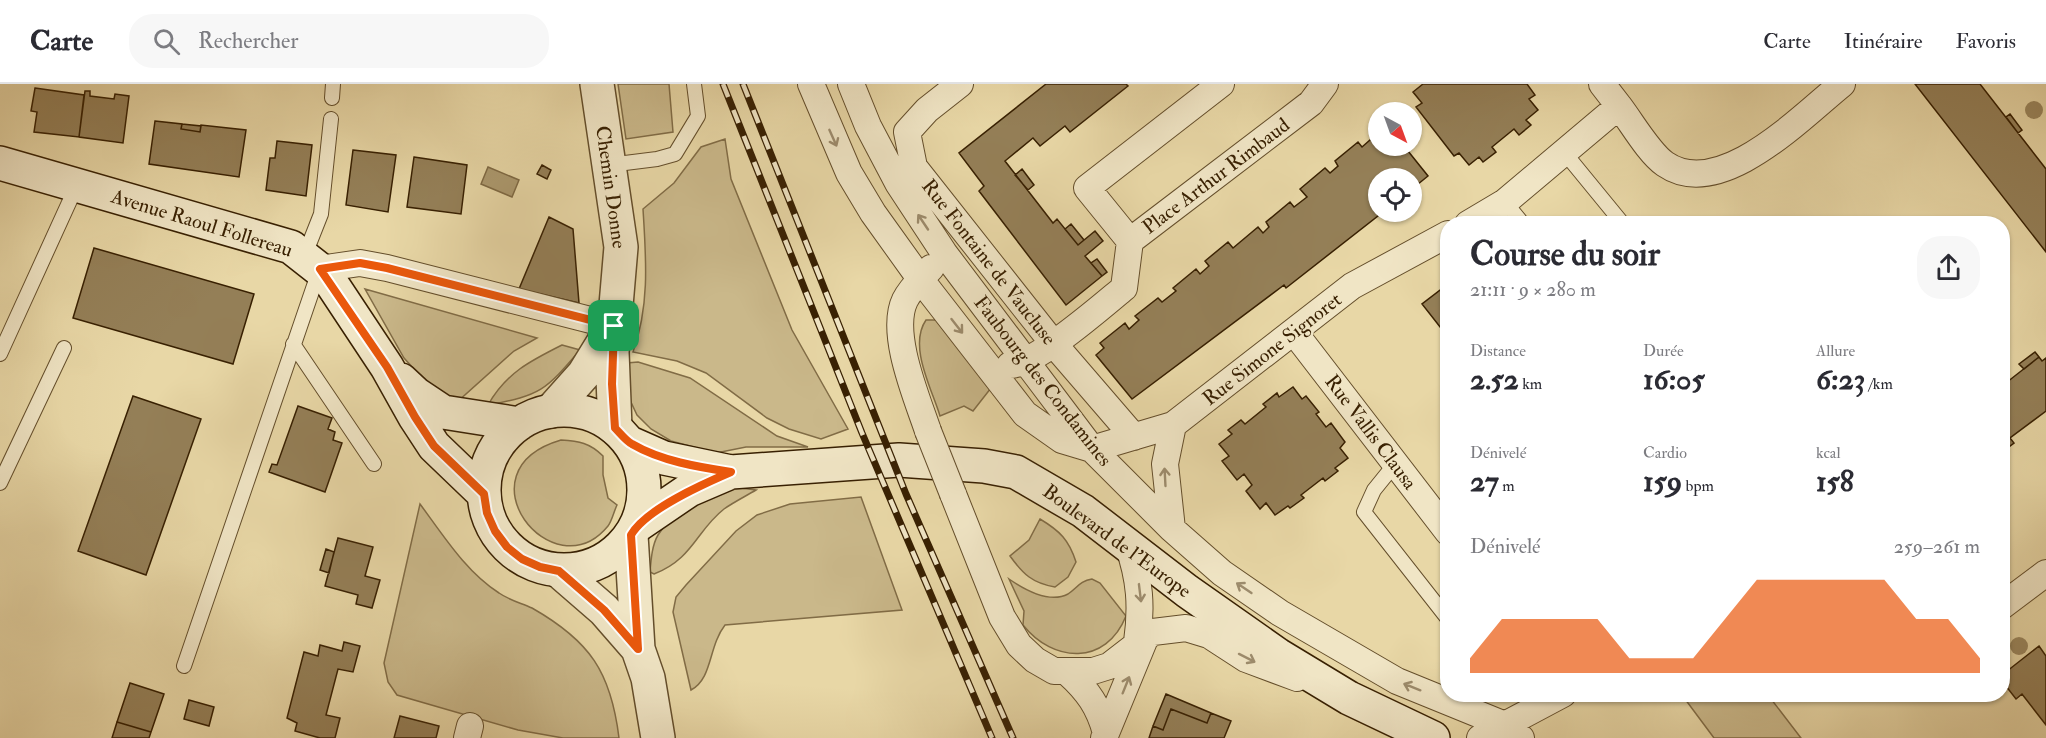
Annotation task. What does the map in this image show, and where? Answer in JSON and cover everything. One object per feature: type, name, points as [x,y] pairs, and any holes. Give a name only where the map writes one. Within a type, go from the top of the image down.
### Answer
[{"type":"main road","name":"Chemin Donne","points":[[597,84],[621,247],[614,326],[612,384],[622,436]]},
{"type":"main road","name":"Avenue Raoul Follereau","points":[[0,163],[291,247],[312,263],[387,367],[434,446],[484,494]]},
{"type":"main road","name":"Chemin Donne","points":[[551,411],[584,374],[614,326]]},
{"type":"main road","name":"Avenue Raoul Follereau","points":[[387,367],[416,394],[443,412],[519,424]]},
{"type":"main road","points":[[634,530],[607,558],[576,570],[559,571],[540,567],[522,559],[507,547],[495,531],[487,513],[484,494],[489,462],[507,434],[519,424],[551,411],[585,413],[601,419],[622,436],[638,459],[644,492],[634,530],[638,649],[648,678],[658,738]]},
{"type":"main road","name":"Boulevard de l'Europe","points":[[622,436],[664,458],[731,472],[899,460],[984,466],[1016,472],[1047,488],[1128,545],[1239,629],[1323,683],[1433,738]]},
{"type":"main road","name":"Boulevard de l'Europe","points":[[634,530],[689,490],[731,472]]},
{"type":"main road","points":[[559,571],[604,610],[638,649]]},
{"type":"street","points":[[811,84],[849,173],[873,213],[921,280],[1025,414],[1062,440],[1092,449]]},
{"type":"street","name":"Faubourg des Condamines","points":[[851,84],[868,126],[897,183],[944,253],[1092,449],[1172,529],[1222,573],[1280,613],[1397,681],[1440,700]]},
{"type":"street","name":"Rue Fontaine de Vaucluse","points":[[960,84],[927,110],[907,132],[914,167],[1053,344],[1134,437]]},
{"type":"street","name":"Place Arthur Rimbaud","points":[[1130,241],[1087,188],[1221,84]]},
{"type":"street","name":"Place Arthur Rimbaud","points":[[1026,361],[1053,344],[1124,288],[1130,241],[1311,103],[1325,84]]},
{"type":"street","points":[[1602,84],[1662,162],[1676,171],[1696,176],[1720,171],[1745,161],[1842,84]]},
{"type":"street","points":[[1481,216],[1505,202],[1619,106]]},
{"type":"street","name":"Rue Simone Signoret","points":[[1092,449],[1173,426],[1352,286],[1440,238]]},
{"type":"street","points":[[944,253],[904,301],[901,331],[912,384],[928,431],[1002,617],[1019,645],[1035,660],[1054,671],[1068,673],[1094,671],[1109,666],[1141,640],[1162,629],[1186,628],[1209,634],[1246,658],[1287,675],[1323,683]]},
{"type":"street","points":[[312,263],[360,263],[387,268],[614,326]]},
{"type":"street","name":"Rue Vallis Clausa","points":[[1294,332],[1440,522]]},
{"type":"street","points":[[983,360],[1016,365],[1026,361]]},
{"type":"street","points":[[1172,529],[1165,464],[1173,426]]},
{"type":"street","points":[[1105,735],[1141,640],[1142,597],[1128,545]]},
{"type":"street","points":[[2010,600],[2046,573]]},
{"type":"street","points":[[1068,673],[1088,691],[1102,715],[1105,735]]},
{"type":"street","name":"Faubourg des Condamines","points":[[1446,702],[1513,731]]},
{"type":"street","points":[[1480,738],[1513,731],[1548,702]]},
{"type":"lane","points":[[332,99],[333,84]]},
{"type":"lane","points":[[609,165],[657,159],[675,154],[698,116],[694,84]]},
{"type":"lane","points":[[184,666],[293,344],[321,214],[331,119]]},
{"type":"lane","points":[[1564,152],[1616,216]]},
{"type":"lane","points":[[0,354],[77,185]]},
{"type":"lane","points":[[1505,202],[1516,216]]},
{"type":"lane","points":[[293,344],[374,464]]},
{"type":"lane","points":[[0,483],[64,348]]},
{"type":"lane","points":[[1395,464],[1374,490],[1364,512],[1440,609]]},
{"type":"shaded area","points":[[618,84],[669,84],[673,132],[626,139]]},
{"type":"shaded area","points":[[725,139],[731,179],[792,330],[848,429],[821,439],[789,429],[767,418],[706,373],[677,361],[633,352],[642,317],[646,281],[643,209],[674,183],[701,147]]},
{"type":"shaded area","points":[[488,167],[519,180],[512,197],[481,184]]},
{"type":"shaded area","points":[[365,289],[537,338],[514,351],[457,402],[424,380],[404,358]]},
{"type":"shaded area","points":[[926,320],[941,320],[991,388],[973,411],[964,406],[940,416],[920,355],[921,330]]},
{"type":"shaded area","points":[[562,345],[580,350],[549,383],[520,398],[488,405],[511,376]]},
{"type":"shaded area","points":[[638,362],[690,378],[777,436],[808,447],[746,447],[716,453],[671,441],[651,429],[637,415],[630,400],[627,363]]},
{"type":"shaded area","points":[[561,440],[584,444],[603,456],[603,475],[608,498],[617,505],[608,526],[586,543],[563,545],[541,536],[524,520],[515,498],[516,476],[531,455]]},
{"type":"shaded area","points":[[733,487],[756,490],[715,517],[677,561],[654,574],[650,572],[654,543],[665,526],[692,506]]},
{"type":"shaded area","points":[[861,497],[902,610],[725,625],[703,678],[691,690],[673,612],[676,597],[686,585],[736,531],[757,515],[790,504]]},
{"type":"shaded area","points":[[420,504],[476,575],[511,600],[532,608],[552,620],[583,646],[603,677],[610,694],[619,738],[563,738],[518,730],[397,695],[388,682],[384,663]]},
{"type":"shaded area","points":[[1040,519],[1063,537],[1076,562],[1068,577],[1055,587],[1029,577],[1010,556],[1029,540]]},
{"type":"shaded area","points":[[1009,579],[1045,597],[1061,597],[1092,579],[1100,583],[1126,616],[1117,632],[1106,644],[1093,651],[1078,654],[1064,652],[1049,647],[1035,638],[1023,625],[1024,611]]},
{"type":"shaded area","points":[[1687,702],[1773,702],[1801,738],[1714,738]]},
{"type":"building","points":[[1046,84],[1126,84],[1128,86],[1070,132],[1065,126],[1040,146],[1033,138],[1005,161],[1053,223],[1057,219],[1078,245],[1095,231],[1103,241],[1085,256],[1102,276],[1066,305],[979,191],[984,186],[959,153]]},
{"type":"building","points":[[1423,84],[1527,84],[1535,95],[1529,99],[1538,110],[1526,120],[1531,125],[1519,135],[1514,129],[1492,147],[1496,152],[1483,162],[1479,157],[1469,165],[1459,153],[1454,156],[1422,115],[1422,102],[1413,92]]},
{"type":"building","points":[[1915,84],[1980,84],[2046,169],[2046,252]]},
{"type":"building","points":[[35,88],[84,95],[79,137],[34,132],[37,112],[31,111]]},
{"type":"building","points":[[85,91],[90,91],[90,96],[114,99],[115,94],[129,96],[123,143],[79,137]]},
{"type":"building","points":[[2010,114],[2022,130],[2018,133],[2006,117]]},
{"type":"building","points":[[155,121],[182,124],[181,129],[200,132],[201,125],[246,130],[239,177],[149,164]]},
{"type":"building","points":[[182,124],[201,126],[200,132],[181,129]]},
{"type":"building","points":[[277,141],[312,145],[306,196],[266,190],[270,158],[275,158]]},
{"type":"building","points":[[1358,142],[1362,147],[1368,142],[1368,156],[1412,156],[1422,168],[1368,168],[1368,222],[1370,222],[1286,288],[1284,285],[1132,399],[1096,355],[1104,348],[1100,343],[1125,323],[1129,329],[1139,320],[1135,316],[1158,298],[1162,302],[1176,291],[1173,288],[1196,269],[1200,274],[1209,266],[1205,261],[1228,242],[1233,248],[1258,227],[1263,233],[1269,227],[1266,222],[1290,202],[1294,207],[1307,197],[1300,189],[1325,168],[1330,173],[1338,166],[1335,161]]},
{"type":"building","points":[[353,150],[396,155],[388,212],[346,205]]},
{"type":"building","points":[[414,157],[467,165],[461,214],[407,207]]},
{"type":"building","points":[[542,165],[551,170],[547,179],[537,174]]},
{"type":"building","points":[[1422,168],[1428,176],[1422,181]]},
{"type":"building","points":[[1022,169],[1034,185],[1028,190],[1015,175]]},
{"type":"building","points":[[549,217],[573,229],[579,303],[519,289]]},
{"type":"building","points":[[1071,224],[1084,240],[1078,245],[1065,229]]},
{"type":"building","points":[[94,248],[254,294],[233,364],[73,318]]},
{"type":"building","points":[[1097,259],[1107,272],[1102,276],[1091,263]]},
{"type":"building","points":[[1440,290],[1440,327],[1422,304]]},
{"type":"building","points":[[2035,352],[2039,357],[2024,369],[2019,364]]},
{"type":"building","points":[[2039,357],[2042,361],[2046,358],[2046,411],[2010,438],[2010,380]]},
{"type":"building","points":[[1293,387],[1302,399],[1306,396],[1319,412],[1316,414],[1326,427],[1331,423],[1345,442],[1340,448],[1348,458],[1335,468],[1338,471],[1325,481],[1323,478],[1301,495],[1304,498],[1275,515],[1266,503],[1260,509],[1246,491],[1252,485],[1244,474],[1237,480],[1222,461],[1229,456],[1219,444],[1232,434],[1228,430],[1241,420],[1245,424],[1266,407],[1263,404],[1277,393],[1279,397]]},
{"type":"building","points":[[133,396],[201,419],[146,575],[78,551]]},
{"type":"building","points":[[298,406],[332,418],[328,429],[335,432],[333,440],[342,443],[325,492],[269,472],[272,464],[277,465]]},
{"type":"building","points":[[338,538],[373,547],[365,576],[380,580],[372,608],[356,604],[358,595],[325,586]]},
{"type":"building","points":[[326,549],[334,552],[329,573],[320,570]]},
{"type":"building","points":[[344,642],[360,646],[353,672],[338,669],[326,715],[340,718],[335,738],[320,738],[295,731],[297,723],[287,718],[304,652],[318,656],[320,645],[342,651]]},
{"type":"building","points":[[2039,646],[2046,656],[2046,725],[2022,694],[2016,699],[2010,691],[2010,669]]},
{"type":"building","points":[[130,683],[164,694],[151,732],[117,722]]},
{"type":"building","points":[[1166,694],[1211,713],[1207,723],[1171,709],[1163,730],[1153,726]]},
{"type":"building","points":[[189,700],[214,707],[209,726],[184,719]]},
{"type":"building","points":[[1171,709],[1207,723],[1211,713],[1231,721],[1224,738],[1149,738],[1153,726],[1163,730]]},
{"type":"building","points":[[400,716],[439,726],[436,738],[394,738]]},
{"type":"building","points":[[117,722],[151,732],[149,738],[112,738]]},
{"type":"railway","points":[[723,84],[862,433],[992,738]]},
{"type":"railway","points":[[743,84],[906,494],[1013,738]]},
{"type":"route","points":[[360,263],[387,268],[614,326],[612,384],[615,428],[630,443],[653,454],[731,472],[689,490],[636,526],[631,535],[638,649],[604,610],[559,571],[540,567],[522,559],[507,547],[495,531],[487,513],[484,494],[434,446],[387,367],[320,269],[360,263]]}]
